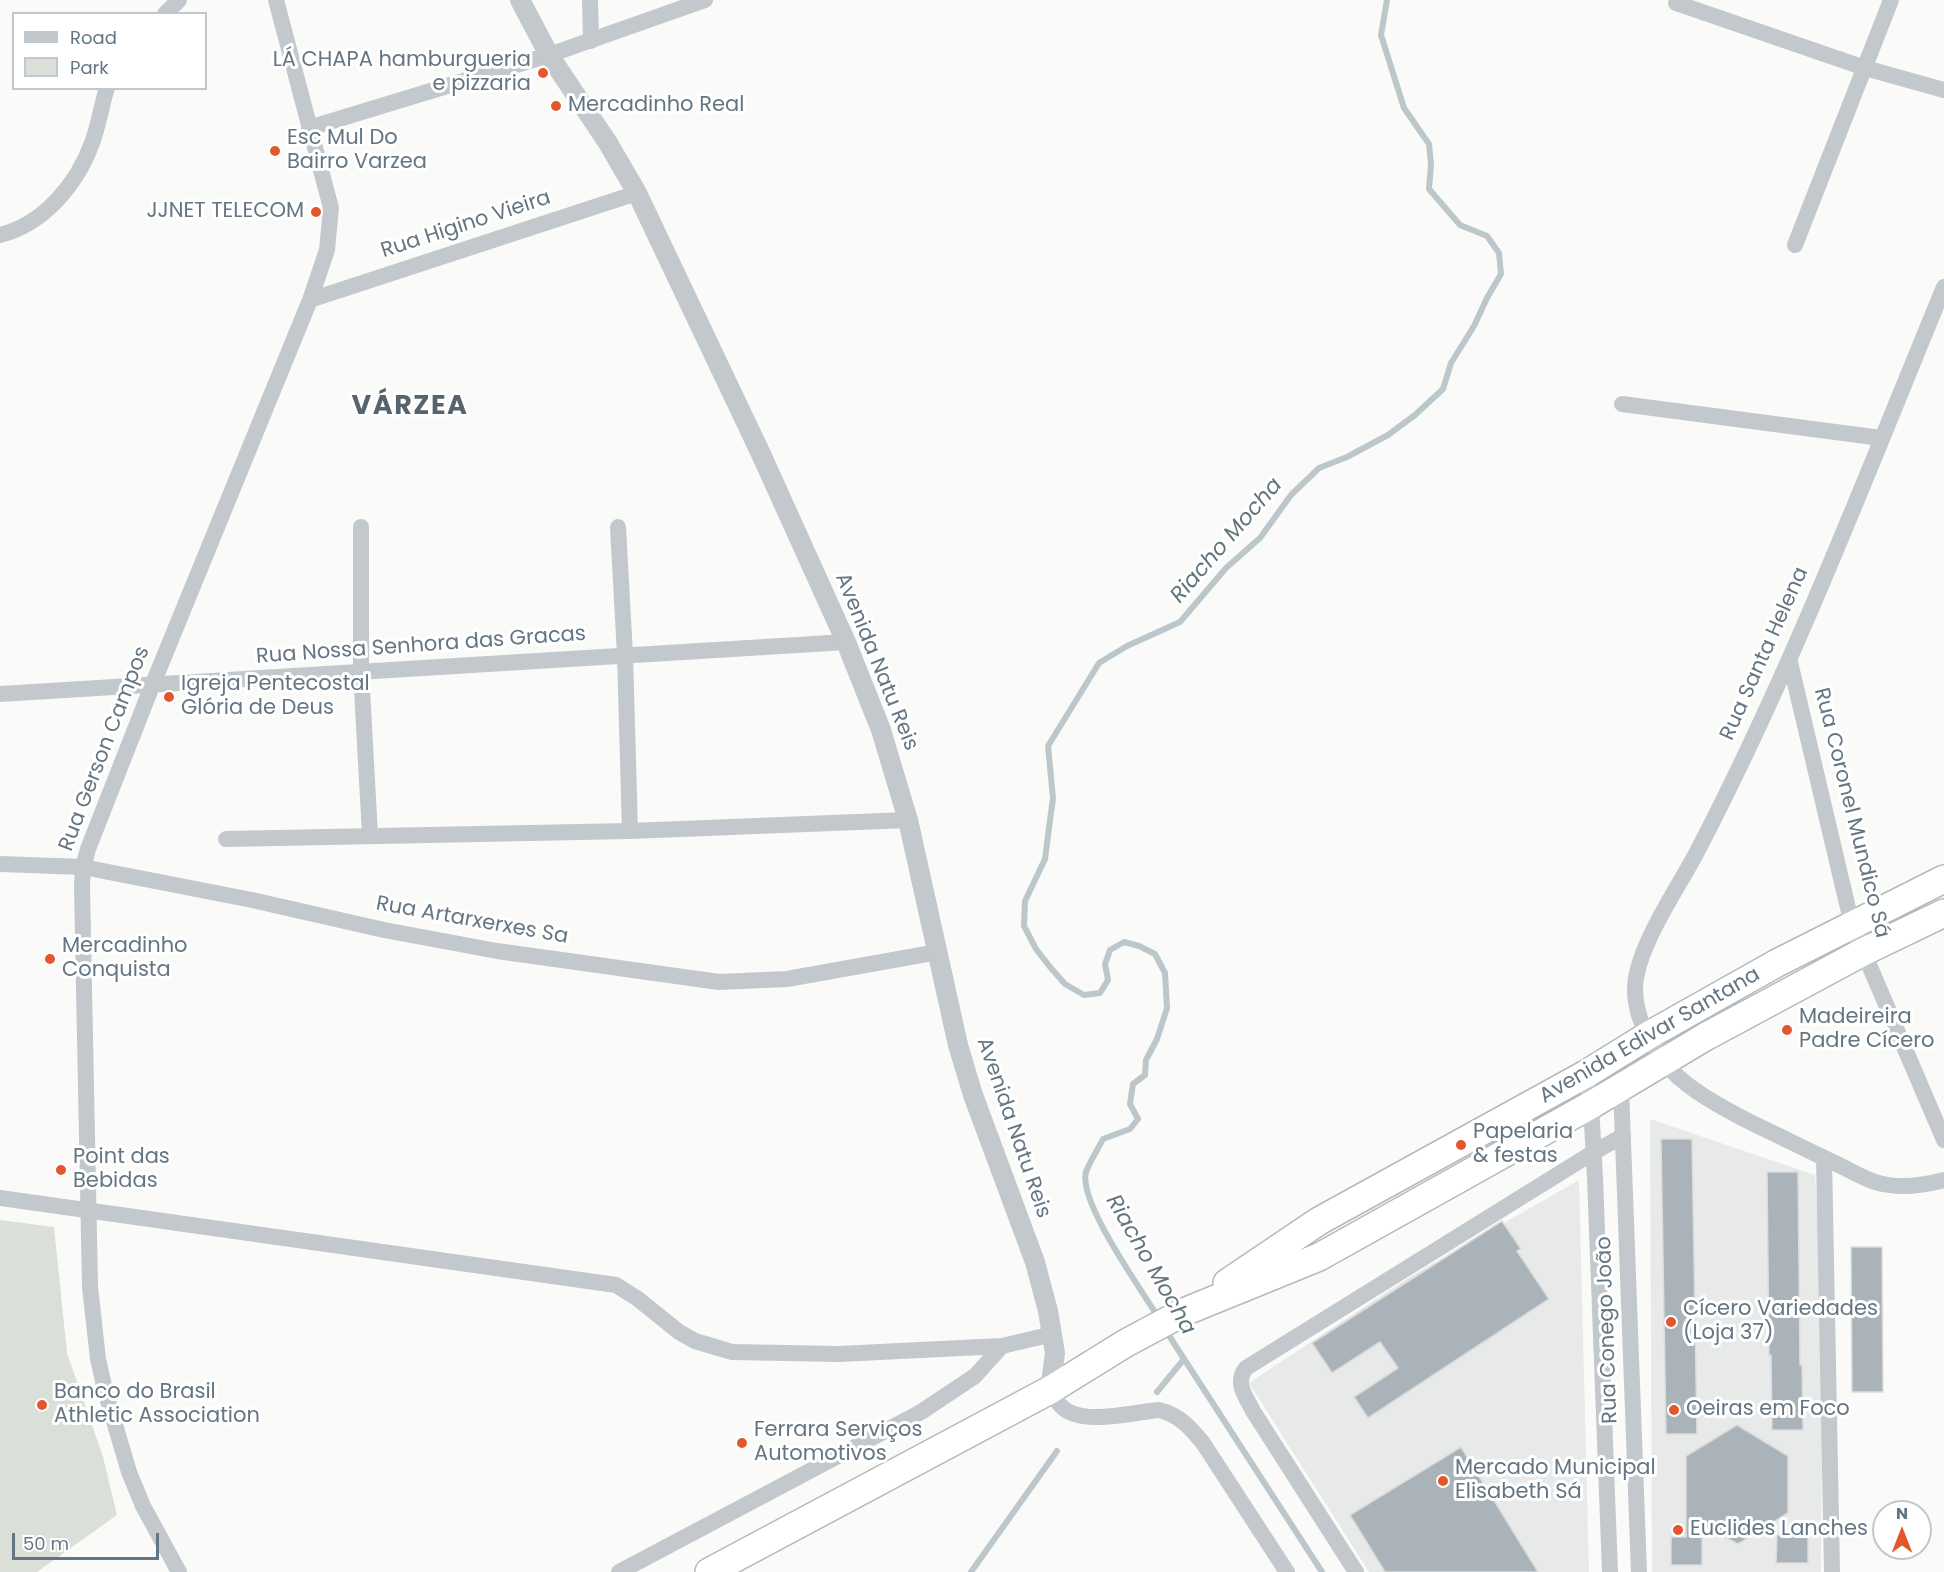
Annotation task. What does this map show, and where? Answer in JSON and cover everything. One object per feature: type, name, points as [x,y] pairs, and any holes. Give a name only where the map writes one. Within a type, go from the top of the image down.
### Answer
[{"type":"highway","name":"Avenida Edivar Santana","points":[[1189,1309],[1319,1221],[1586,1074],[1649,1035],[1777,963],[1944,879]]},
{"type":"highway","name":"Avenida Edivar Santana","points":[[1189,1309],[1319,1257],[1591,1105],[1664,1061],[1863,952],[1944,913]]},
{"type":"highway","points":[[709,1572],[1050,1390],[1126,1343],[1189,1309]]},
{"type":"street","points":[[167,12],[179,0]]},
{"type":"street","name":"Rua Gerson Campos","points":[[179,1572],[143,1506],[129,1472],[106,1394],[93,1329],[88,1210],[83,867],[152,686],[310,300],[327,250],[331,208],[276,0]]},
{"type":"street","name":"Avenida Natu Reis","points":[[520,0],[549,55],[608,143],[637,194],[761,454],[846,642],[881,730],[908,820],[964,1068],[1035,1262],[1053,1334],[1054,1353],[1050,1390]]},
{"type":"street","points":[[590,0],[591,41]]},
{"type":"street","points":[[309,128],[549,55],[705,0]]},
{"type":"street","points":[[1795,245],[1891,0]]},
{"type":"street","points":[[1676,3],[1865,68],[1944,90]]},
{"type":"street","points":[[0,235],[16,231],[44,212],[80,171],[93,142],[106,90]]},
{"type":"street","name":"Rua Higino Vieira","points":[[310,300],[637,194]]},
{"type":"street","name":"Rua Santa Helena","points":[[1944,287],[1790,662],[1722,805],[1651,936],[1639,965],[1635,990],[1638,1012],[1649,1035],[1664,1061],[1688,1085],[1760,1127],[1875,1182],[1918,1186],[1944,1180]]},
{"type":"street","points":[[1622,404],[1881,438]]},
{"type":"street","points":[[361,527],[361,671],[370,835]]},
{"type":"street","points":[[618,527],[625,655],[630,831]]},
{"type":"street","name":"Rua Nossa Senhora das Gracas","points":[[0,694],[846,642]]},
{"type":"street","name":"Rua Coronel Mundico Sá","points":[[1790,662],[1852,925],[1944,1140]]},
{"type":"street","points":[[226,839],[630,831],[908,820]]},
{"type":"street","name":"Rua Artarxerxes Sa","points":[[0,864],[83,867],[384,930],[487,949],[709,981],[756,982],[787,979],[938,952]]},
{"type":"street","points":[[1586,1074],[1591,1105]]},
{"type":"street","name":"Rua Conego João","points":[[1621,1087],[1639,1572]]},
{"type":"street","name":"Rua Conego João","points":[[1591,1105],[1610,1572]]},
{"type":"street","points":[[1356,1572],[1253,1411],[1243,1393],[1239,1379],[1246,1368],[1623,1136]]},
{"type":"street","points":[[1824,1158],[1832,1572]]},
{"type":"street","points":[[0,1198],[616,1284],[687,1337],[712,1348],[732,1352],[839,1354],[1002,1346],[1053,1334]]},
{"type":"street","points":[[619,1572],[921,1412],[975,1376],[1002,1346]]},
{"type":"street","points":[[1050,1390],[1061,1407],[1074,1414],[1092,1417],[1159,1410],[1188,1424],[1203,1443],[1287,1572]]},
{"type":"street","points":[[1607,1486],[1636,1484]]},
{"type":"shaded area","points":[[1650,1119],[1815,1175],[1825,1339],[1821,1572],[1652,1572]]},
{"type":"shaded area","points":[[1579,1180],[1589,1572],[1369,1572],[1249,1383],[1408,1278]]},
{"type":"green space","name":"Banco do Brasil Athletic Association","points":[[0,1220],[54,1227],[67,1353],[103,1457],[117,1515],[37,1572],[0,1572]]},
{"type":"building","points":[[1661,1139],[1692,1139],[1697,1434],[1666,1434]]},
{"type":"building","points":[[1767,1172],[1798,1172],[1803,1430],[1772,1430]]},
{"type":"building","points":[[1502,1221],[1521,1249],[1517,1251],[1549,1299],[1368,1418],[1354,1397],[1398,1368],[1380,1342],[1332,1373],[1312,1343]]},
{"type":"building","points":[[1851,1247],[1882,1247],[1883,1392],[1852,1392]]},
{"type":"building","points":[[1737,1425],[1788,1456],[1788,1513],[1738,1544],[1702,1525],[1702,1565],[1671,1565],[1671,1537],[1686,1537],[1686,1456]]},
{"type":"building","name":"Mercado Municipal Elisabeth Sá","points":[[1461,1447],[1538,1572],[1385,1572],[1350,1515]]},
{"type":"building","points":[[1777,1535],[1808,1535],[1808,1563],[1776,1563]]},
{"type":"waterway","name":"Riacho Mocha","points":[[1158,1317],[1101,1224],[1086,1186],[1086,1172],[1103,1139],[1130,1129],[1138,1119],[1130,1104],[1133,1084],[1145,1075],[1146,1060],[1157,1039],[1167,1008],[1165,973],[1155,954],[1124,942],[1110,950],[1105,964],[1108,980],[1100,993],[1084,995],[1065,984],[1050,967],[1036,949],[1024,926],[1025,901],[1045,859],[1053,798],[1048,746],[1099,663],[1127,646],[1180,622],[1226,568],[1260,538],[1291,495],[1319,468],[1347,457],[1388,435],[1415,415],[1443,389],[1451,363],[1474,326],[1501,274],[1499,253],[1487,236],[1460,225],[1429,189],[1431,165],[1429,144],[1404,108],[1381,35],[1387,0]]},
{"type":"waterway","name":"Riacho Mocha","points":[[1166,1331],[1322,1572]]},
{"type":"waterway","points":[[1157,1392],[1184,1359]]},
{"type":"waterway","points":[[971,1572],[1057,1451]]},
{"type":"place","name":"LÁ CHAPA hamburgueria e pizzaria","points":[[543,73]]},
{"type":"place","name":"Mercadinho Real","points":[[556,106]]},
{"type":"place","name":"Esc Mul Do Bairro Varzea","points":[[275,151]]},
{"type":"place","name":"JJNET TELECOM","points":[[316,212]]},
{"type":"place","name":"Igreja Pentecostal Glória de Deus","points":[[169,697]]},
{"type":"place","name":"Mercadinho Conquista","points":[[50,959]]},
{"type":"place","name":"Madeireira Padre Cícero","points":[[1787,1030]]},
{"type":"place","name":"Papelaria & festas","points":[[1461,1145]]},
{"type":"place","name":"Point das Bebidas","points":[[61,1170]]},
{"type":"place","name":"Cícero Variedades (Loja 37)","points":[[1671,1322]]},
{"type":"place","name":"Banco do Brasil Athletic Association","points":[[42,1405]]},
{"type":"place","name":"Oeiras em Foco","points":[[1674,1410]]},
{"type":"place","name":"Ferrara Serviços Automotivos","points":[[742,1443]]},
{"type":"place","name":"Mercado Municipal Elisabeth Sá","points":[[1443,1481]]},
{"type":"place","name":"Euclides Lanches","points":[[1678,1530]]},
{"type":"district","name":"VÁRZEA","points":[[410,407]]}]
